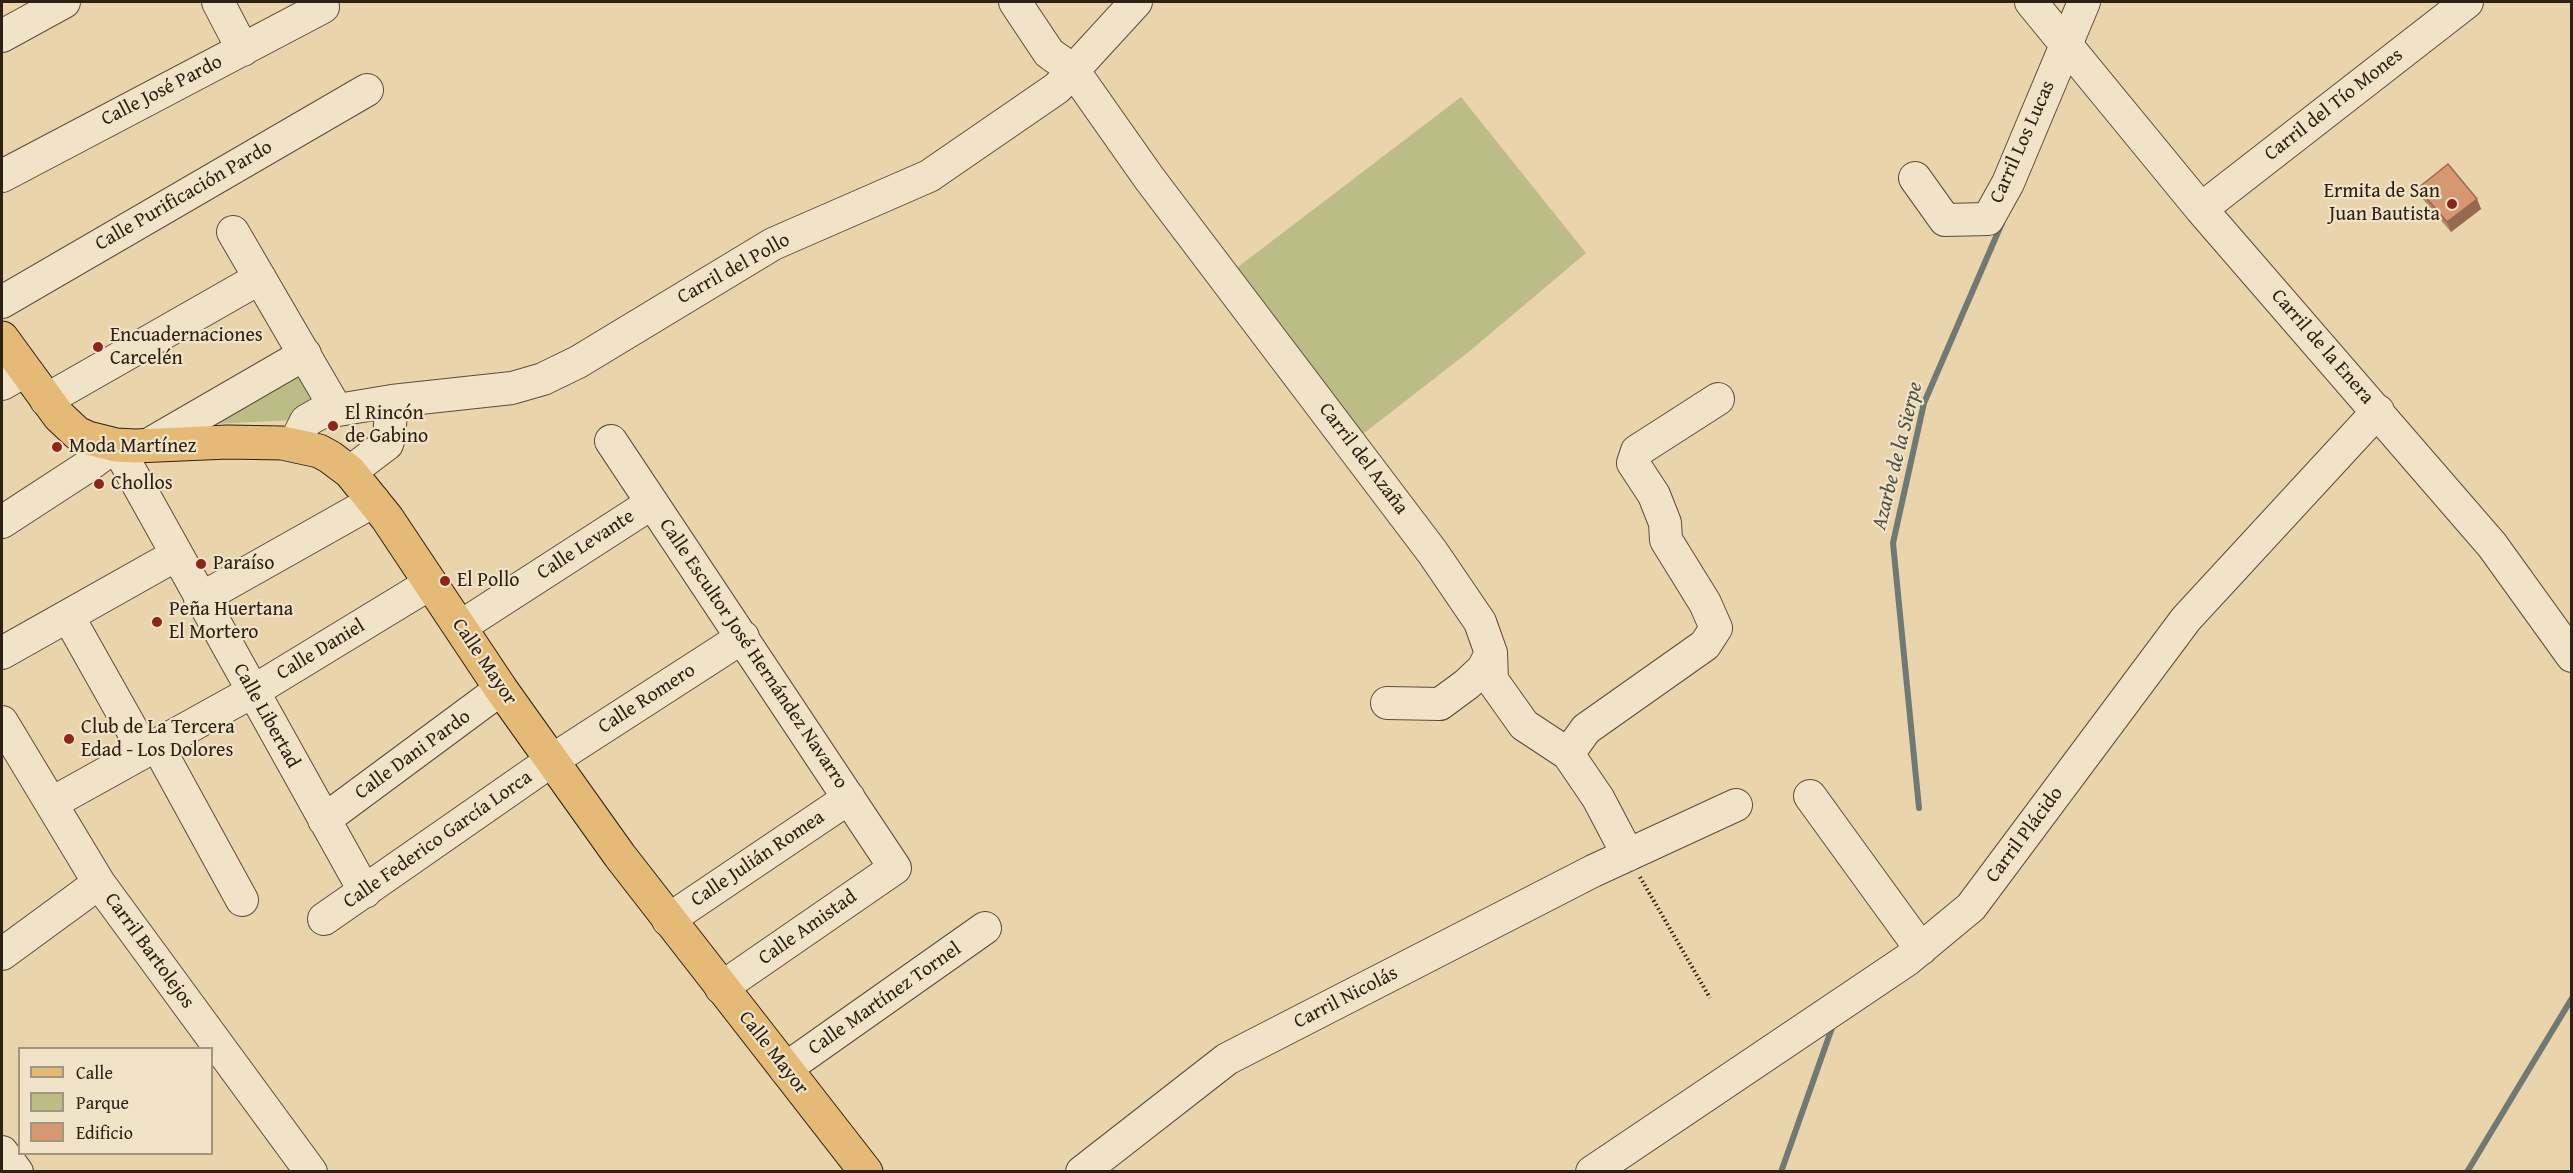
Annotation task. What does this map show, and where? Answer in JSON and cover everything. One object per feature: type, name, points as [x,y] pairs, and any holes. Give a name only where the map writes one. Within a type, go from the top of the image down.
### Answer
[{"type":"main road","name":"Calle Mayor","points":[[2,338],[13,377],[46,400],[66,424],[77,433],[95,441],[131,446],[266,441],[294,445],[330,457],[350,472],[374,501],[551,761],[668,921],[866,1172]]},
{"type":"street","points":[[2,36],[64,2]]},
{"type":"street","points":[[218,2],[243,50]]},
{"type":"street","name":"Carril del Azaña","points":[[1015,2],[1049,53],[1073,70],[1149,178],[1433,553],[1480,622],[1491,653],[1492,680],[1524,725],[1568,754],[1598,798],[1628,855]]},
{"type":"street","name":"Carril del Pollo","points":[[294,445],[306,421],[320,413],[392,401],[512,388],[543,379],[578,362],[773,244],[929,176],[1056,88],[1136,2]]},
{"type":"street","name":"Carril de la Enera","points":[[2031,2],[2201,209],[2492,545],[2571,656]]},
{"type":"street","points":[[2066,43],[2084,2]]},
{"type":"street","name":"Carril del Tío Mones","points":[[2201,209],[2467,2]]},
{"type":"street","name":"Calle José Pardo","points":[[2,176],[323,7]]},
{"type":"street","name":"Carril Los Lucas","points":[[1915,178],[1945,220],[1988,219],[2008,183],[2066,43]]},
{"type":"street","name":"Calle Purificación Pardo","points":[[2,302],[367,90]]},
{"type":"street","points":[[233,232],[336,409]]},
{"type":"street","points":[[46,400],[260,278]]},
{"type":"street","points":[[2,522],[131,446],[305,354]]},
{"type":"street","points":[[1568,754],[1586,729],[1705,645],[1716,628],[1705,603],[1666,540],[1665,523],[1654,495],[1633,463],[1637,451],[1718,399]]},
{"type":"street","points":[[350,472],[387,444],[392,401]]},
{"type":"street","name":"Carril Plácido","points":[[1592,1172],[1907,960],[1971,907],[2186,619],[2378,411]]},
{"type":"street","name":"Calle Escultor José Hernández Navarro","points":[[610,441],[743,637],[895,868]]},
{"type":"street","name":"Calle Libertad","points":[[131,446],[176,555],[365,892]]},
{"type":"street","points":[[200,599],[374,501]]},
{"type":"street","name":"Calle Levante","points":[[460,627],[652,503]]},
{"type":"street","points":[[2,653],[176,555]]},
{"type":"street","name":"Calle Daniel","points":[[52,803],[252,692],[431,583]]},
{"type":"street","points":[[68,616],[151,748],[242,900]]},
{"type":"street","name":"Calle Romero","points":[[551,761],[743,637]]},
{"type":"street","points":[[1387,703],[1440,704],[1483,669],[1491,653]]},
{"type":"street","name":"Calle Dani Pardo","points":[[324,820],[501,689]]},
{"type":"street","name":"Carril Bartolejos","points":[[2,722],[99,883],[311,1172]]},
{"type":"street","name":"Calle Federico García Lorca","points":[[324,920],[551,761]]},
{"type":"street","points":[[1810,796],[1921,949]]},
{"type":"street","name":"Calle Julián Romea","points":[[668,921],[849,798]]},
{"type":"street","name":"Carril Nicolás","points":[[1082,1172],[1227,1059],[1628,855],[1736,805]]},
{"type":"street","name":"Calle Amistad","points":[[721,988],[895,868]]},
{"type":"street","points":[[2,954],[99,883]]},
{"type":"street","name":"Calle Martínez Tornel","points":[[785,1069],[985,928]]},
{"type":"street","points":[[2,1152],[17,1172]]},
{"type":"path","points":[[1628,855],[1710,998]]},
{"type":"green space","points":[[1461,97],[1586,253],[1471,350],[1359,437],[1234,270]]},
{"type":"green space","points":[[296,364],[321,396],[296,420],[213,424]]},
{"type":"building","name":"Ermita de San Juan Bautista","points":[[2448,164],[2477,199],[2447,222],[2418,188]]},
{"type":"waterway","name":"Azarbe de la Sierpe","points":[[1919,808],[1893,543],[1924,403],[2002,223]]},
{"type":"waterway","points":[[2467,1172],[2572,998]]},
{"type":"waterway","name":"Azarbe de la Sierpe","points":[[1781,1172],[1833,1025]]},
{"type":"place","name":"Ermita de San Juan Bautista","points":[[2452,204]]},
{"type":"place","name":"Encuadernaciones Carcelén","points":[[98,347]]},
{"type":"place","name":"El Rincón de Gabino","points":[[333,426]]},
{"type":"place","name":"Moda Martínez","points":[[57,447]]},
{"type":"place","name":"Chollos","points":[[99,484]]},
{"type":"place","name":"Paraíso","points":[[201,564]]},
{"type":"place","name":"El Pollo","points":[[445,581]]},
{"type":"place","name":"Peña Huertana El Mortero","points":[[157,622]]},
{"type":"place","name":"Club de La Tercera Edad - Los Dolores","points":[[69,739]]}]
